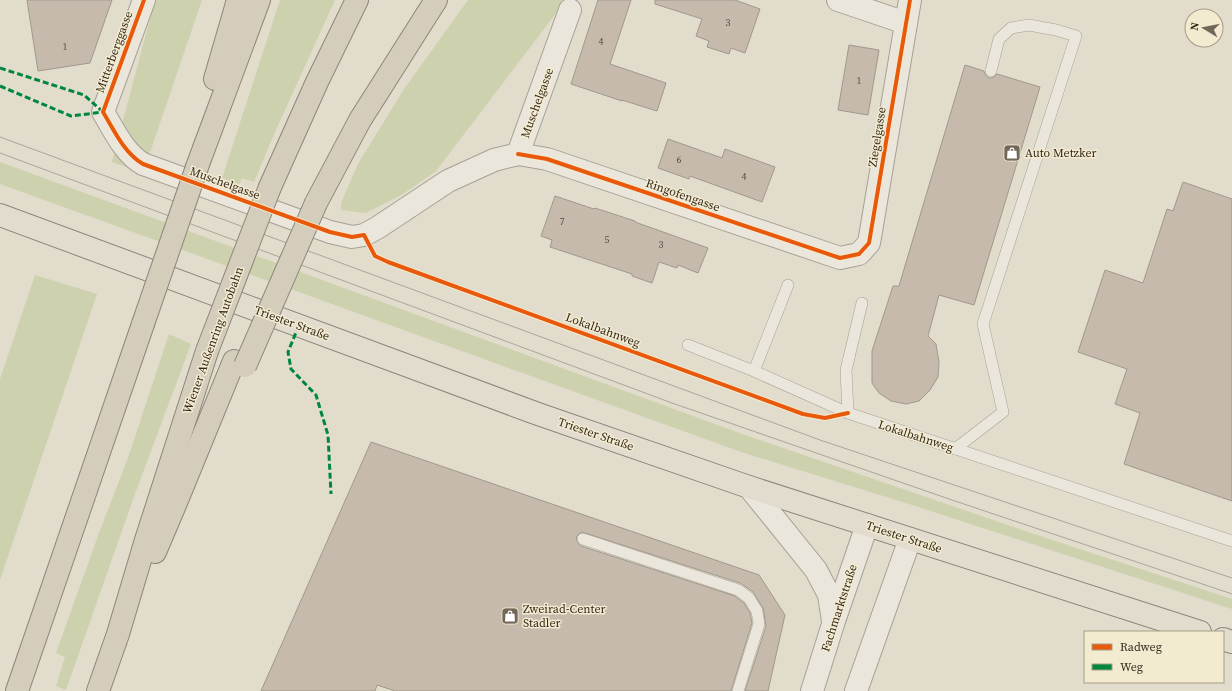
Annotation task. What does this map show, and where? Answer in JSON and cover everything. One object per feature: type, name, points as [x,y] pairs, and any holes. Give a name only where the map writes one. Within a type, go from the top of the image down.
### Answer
[{"type":"highway","points":[[197,167],[214,82],[238,0]]},
{"type":"highway","points":[[17,691],[197,167],[259,0]]},
{"type":"highway","name":"Wiener Außenring Autobahn","points":[[98,691],[118,634],[146,540],[207,351],[270,187],[357,0]]},
{"type":"highway","points":[[118,634],[240,364],[346,118],[424,0]]},
{"type":"highway","points":[[310,201],[436,0]]},
{"type":"main road","name":"Triester Straße","points":[[0,215],[538,414],[749,487],[1197,631]]},
{"type":"street","name":"Mitterberggasse","points":[[103,112],[144,0]]},
{"type":"street","points":[[838,0],[906,23]]},
{"type":"street","name":"Ziegelgasse","points":[[840,258],[858,254],[870,243],[910,0]]},
{"type":"street","name":"Muschelgasse","points":[[103,112],[125,148],[135,160],[143,164],[330,232],[352,237],[364,235],[448,181],[494,160],[518,154],[570,10]]},
{"type":"street","name":"Ringofengasse","points":[[518,154],[547,159],[840,258]]},
{"type":"street","points":[[749,487],[816,570],[829,595],[834,622]]},
{"type":"street","name":"Fachmarktstraße","points":[[812,691],[867,525]]},
{"type":"street","points":[[856,691],[910,539]]},
{"type":"lane","points":[[955,449],[1003,412],[983,324],[1076,36],[1056,30],[1029,25],[1011,28],[999,39],[991,71]]},
{"type":"lane","points":[[754,371],[788,285]]},
{"type":"lane","points":[[848,413],[846,370],[862,303]]},
{"type":"lane","name":"Lokalbahnweg","points":[[688,345],[754,371],[848,413],[1232,541]]},
{"type":"lane","points":[[583,539],[738,590],[749,598],[757,611],[759,624],[738,691]]},
{"type":"green space","points":[[155,0],[202,0],[143,173],[112,162]]},
{"type":"green space","points":[[280,0],[335,0],[254,182],[242,178],[237,189],[224,184],[226,179],[222,178]]},
{"type":"green space","points":[[468,0],[566,0],[436,171],[403,194],[366,213],[341,210],[341,203],[358,164],[404,89]]},
{"type":"green space","points":[[0,162],[745,435],[1034,534],[1232,599],[1232,609],[906,503],[744,453],[0,184]]},
{"type":"green space","points":[[35,275],[97,294],[0,580],[0,379]]},
{"type":"green space","points":[[169,334],[191,344],[136,491],[66,690],[56,686],[65,657],[56,653],[99,533],[128,458]]},
{"type":"building","points":[[27,0],[112,0],[90,63],[38,71]]},
{"type":"building","points":[[598,0],[631,0],[610,64],[666,83],[657,111],[571,84]]},
{"type":"building","points":[[655,0],[735,0],[760,9],[745,53],[731,48],[729,54],[707,47],[709,41],[696,36],[702,19],[655,4]]},
{"type":"building","points":[[849,45],[879,50],[868,115],[838,110]]},
{"type":"building","points":[[965,65],[984,71],[986,76],[989,78],[993,78],[997,74],[1040,87],[974,305],[939,295],[928,336],[936,344],[939,362],[938,377],[930,390],[919,401],[906,404],[891,401],[879,393],[872,383],[872,351],[893,286],[899,286]]},
{"type":"building","points":[[668,139],[722,158],[725,149],[775,167],[762,202],[690,176],[689,179],[658,168]]},
{"type":"building","points":[[1183,182],[1232,199],[1232,501],[1124,464],[1140,413],[1115,404],[1127,369],[1078,352],[1105,270],[1143,283],[1167,209],[1173,211]]},
{"type":"building","points":[[555,196],[635,221],[708,248],[698,273],[678,265],[677,268],[659,262],[652,283],[632,276],[632,274],[550,247],[552,240],[541,236]]},
{"type":"building","points":[[371,442],[759,575],[785,615],[768,691],[745,691],[766,626],[763,608],[753,592],[740,583],[582,532],[576,537],[581,546],[735,596],[744,603],[750,613],[752,623],[731,691],[395,691],[377,685],[375,691],[261,691]]},
{"type":"tram line","points":[[0,137],[820,440],[1232,578]]},
{"type":"tram line","points":[[0,153],[672,403],[952,500],[1232,594]]},
{"type":"marked path","points":[[0,68],[84,95],[103,112]]},
{"type":"marked path","points":[[0,86],[71,116],[103,112]]},
{"type":"marked path","points":[[299,325],[288,352],[291,369],[316,395],[328,435],[331,494]]},
{"type":"cycle path","points":[[144,0],[103,112],[115,133],[130,154],[143,164],[330,232],[352,237],[364,235],[375,256],[388,262],[803,414],[825,418],[848,413]]},
{"type":"cycle path","points":[[518,154],[547,159],[840,258],[859,254],[869,243],[910,0]]},
{"type":"place","name":"Auto Metzker","points":[[1012,153]]},
{"type":"place","name":"Zweirad-Center Stadler","points":[[510,616]]}]
